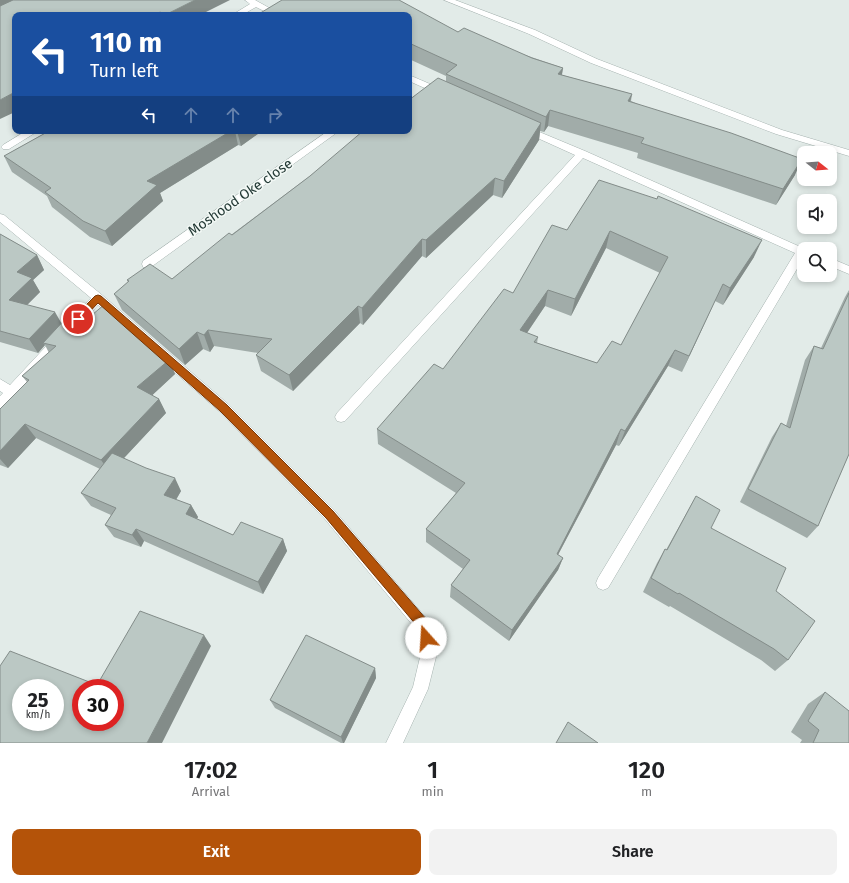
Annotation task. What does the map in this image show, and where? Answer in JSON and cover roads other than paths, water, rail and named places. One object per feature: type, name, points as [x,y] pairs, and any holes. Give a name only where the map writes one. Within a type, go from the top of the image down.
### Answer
[{"type":"street","points":[[448,0],[532,32],[594,61],[779,132],[849,153]]},
{"type":"street","points":[[240,12],[252,2],[272,12]]},
{"type":"street","points":[[412,79],[452,97]]},
{"type":"street","points":[[517,125],[797,249]]},
{"type":"street","points":[[6,147],[29,134]]},
{"type":"street","name":"Moshood Oke close","points":[[147,264],[330,134]]},
{"type":"street","points":[[341,418],[582,153]]},
{"type":"street","points":[[0,217],[98,298],[229,414],[329,514],[422,624],[429,653],[420,689],[394,743]]},
{"type":"street","points":[[603,583],[797,262]]},
{"type":"street","points":[[837,265],[849,270]]},
{"type":"street","points":[[0,404],[98,298]]},
{"type":"street","points":[[0,384],[10,392]]}]
